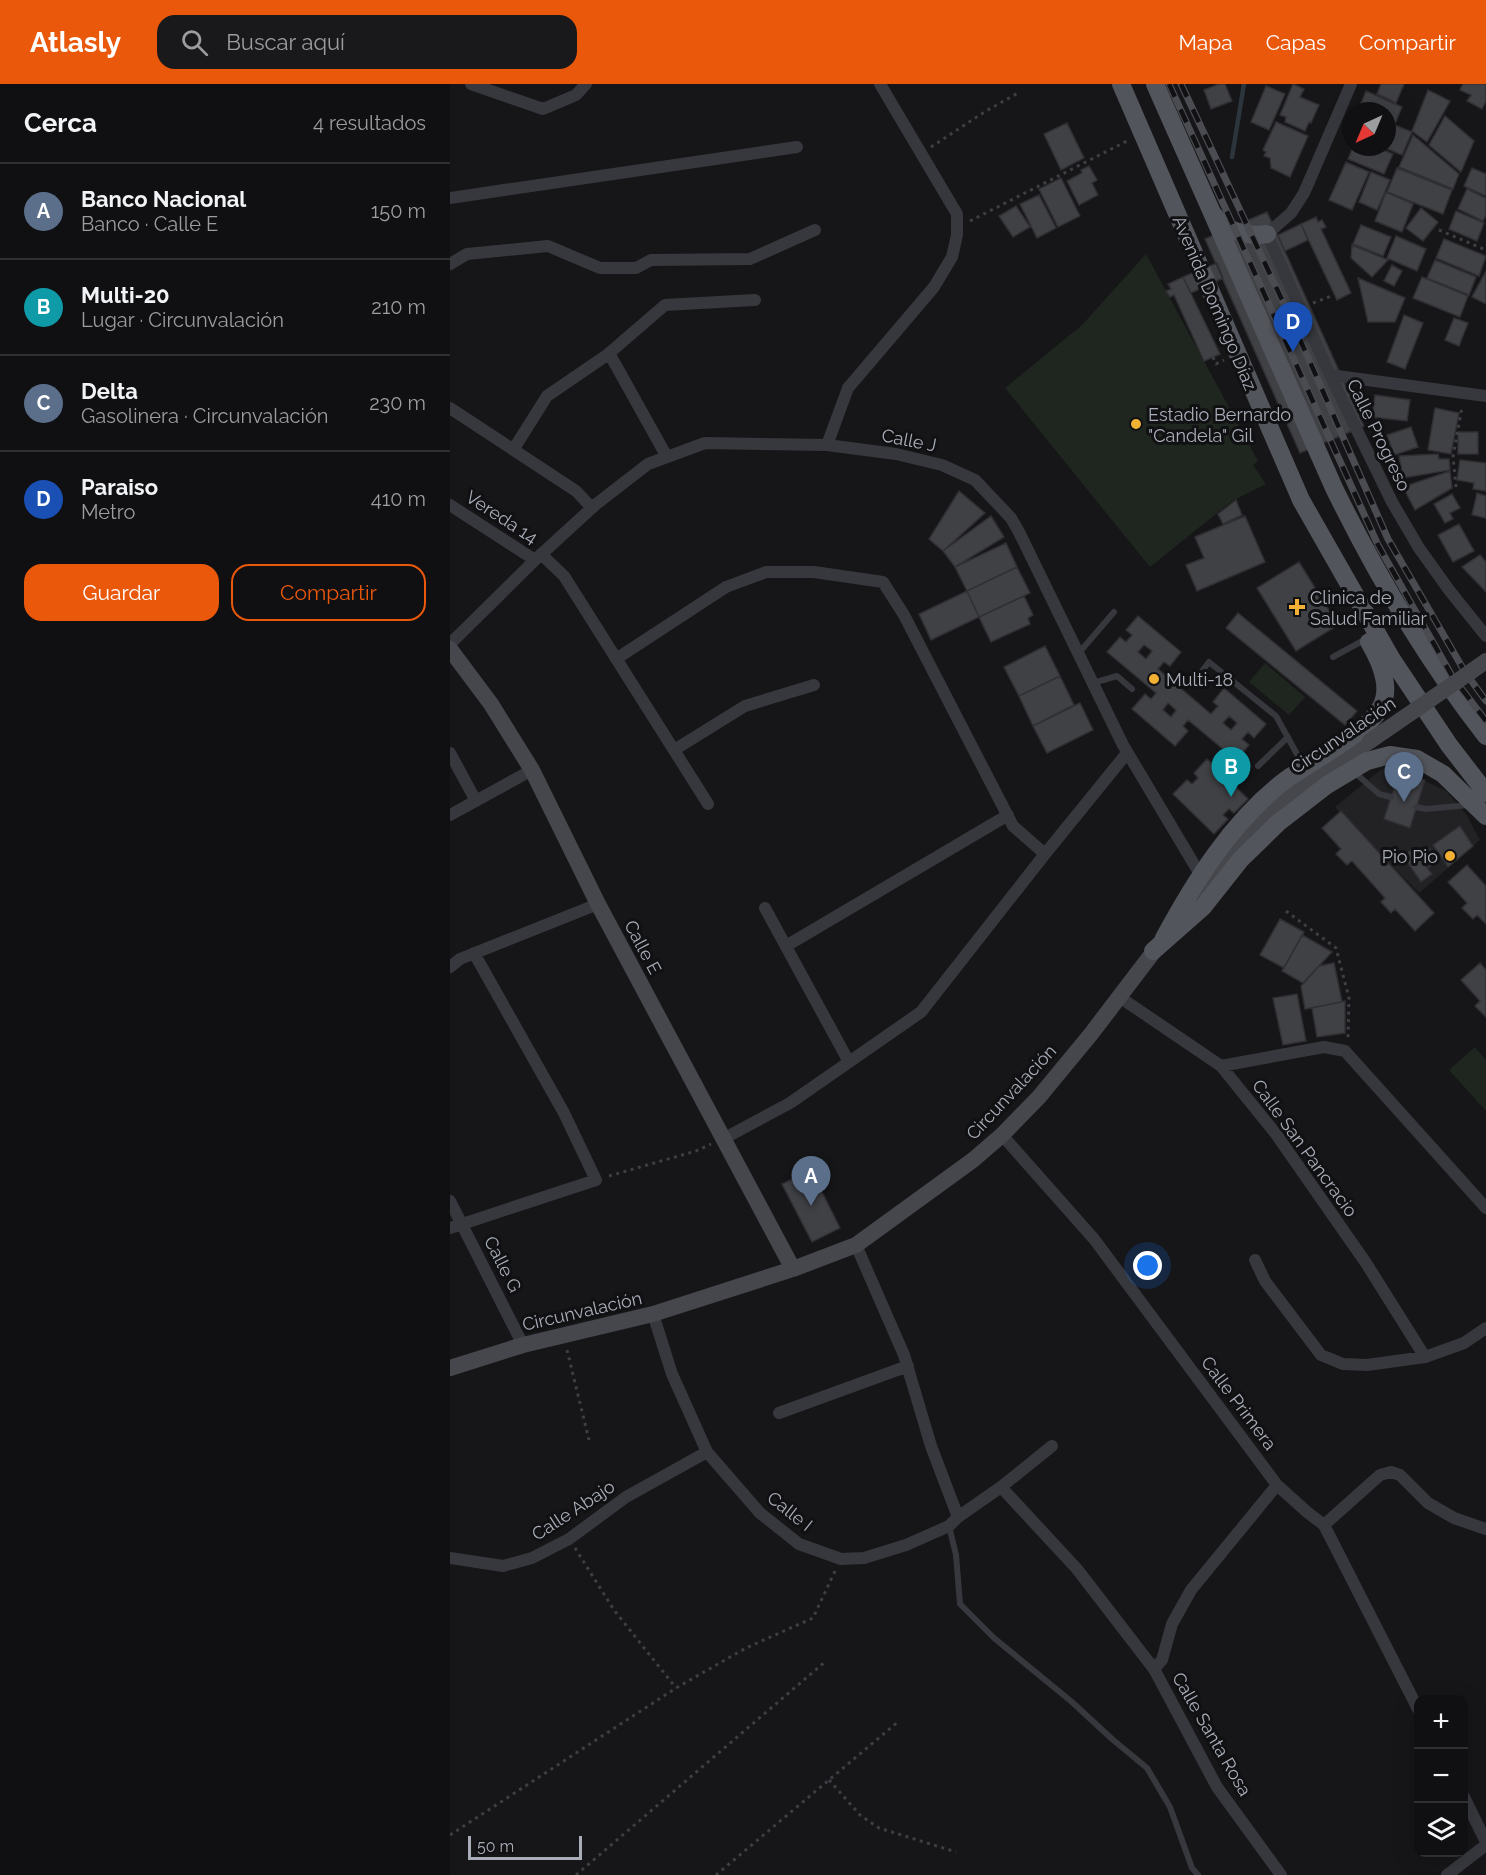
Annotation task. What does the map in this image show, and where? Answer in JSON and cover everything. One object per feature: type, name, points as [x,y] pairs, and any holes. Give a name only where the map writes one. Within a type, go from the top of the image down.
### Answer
[{"type":"main road","name":"Avenida Domingo Díaz","points":[[1121,84],[1301,500],[1391,658],[1449,745],[1479,798]]},
{"type":"main road","name":"Avenida Domingo Díaz","points":[[1155,84],[1334,488],[1365,552],[1417,640],[1486,736]]},
{"type":"main road","points":[[1207,202],[1220,222],[1239,233],[1267,234]]},
{"type":"main road","points":[[1159,945],[1187,895],[1243,821],[1283,782],[1376,717],[1383,705],[1385,694],[1381,668],[1367,638],[1353,616],[1344,577]]},
{"type":"main road","name":"Calle E","points":[[450,649],[491,704],[532,770],[598,904],[793,1269]]},
{"type":"main road","name":"Circunvalación","points":[[450,1368],[523,1345],[653,1314],[793,1269],[856,1245],[973,1160],[1002,1136],[1039,1096],[1090,1034],[1213,875],[1246,837],[1275,809],[1293,793],[1486,662]]},
{"type":"main road","points":[[1159,945],[1203,907],[1241,859],[1278,823],[1327,785],[1367,761],[1390,755],[1417,759],[1479,798],[1486,816]]},
{"type":"street","points":[[471,84],[543,109],[576,95],[586,84]]},
{"type":"street","points":[[826,445],[848,388],[934,287],[952,257],[957,235],[957,214],[880,84]]},
{"type":"street","points":[[1267,234],[1292,213],[1304,193],[1351,84]]},
{"type":"street","points":[[450,198],[797,147]]},
{"type":"street","points":[[450,264],[467,254],[548,246],[600,268],[636,268],[651,260],[750,259],[815,230]]},
{"type":"street","name":"Calle Progreso","points":[[1267,234],[1330,375],[1392,502],[1419,548],[1486,636]]},
{"type":"street","points":[[513,450],[547,396],[609,353],[665,305],[755,300]]},
{"type":"street","points":[[609,353],[667,457]]},
{"type":"street","points":[[1330,375],[1486,396]]},
{"type":"street","points":[[450,408],[576,491],[592,508]]},
{"type":"street","name":"Calle J","points":[[450,644],[538,557],[592,508],[648,464],[705,443],[826,445],[896,454],[942,465],[975,480],[1011,518],[1127,753],[1201,876]]},
{"type":"street","name":"Vereda 14","points":[[450,505],[538,557],[564,576],[708,804]]},
{"type":"street","points":[[616,659],[726,586],[766,572],[814,572],[883,582],[904,615],[1013,826],[1045,854]]},
{"type":"street","points":[[674,750],[746,706],[814,686]]},
{"type":"street","points":[[450,753],[476,801]]},
{"type":"street","points":[[723,1139],[790,1103],[921,1012],[1127,753]]},
{"type":"street","points":[[450,815],[532,770]]},
{"type":"street","points":[[786,946],[1008,815]]},
{"type":"street","points":[[450,967],[460,959],[474,953],[598,904]]},
{"type":"street","points":[[765,908],[849,1062]]},
{"type":"street","points":[[450,1228],[596,1180],[564,1113],[474,953]]},
{"type":"street","name":"Calle San Pancracio","points":[[1118,996],[1221,1066],[1276,1134],[1347,1235],[1425,1357]]},
{"type":"street","points":[[1221,1066],[1324,1047],[1346,1051],[1486,1208]]},
{"type":"street","name":"Calle Primera","points":[[1002,1136],[1094,1239],[1277,1485],[1324,1524],[1414,1699]]},
{"type":"street","name":"Calle G","points":[[450,1201],[523,1345]]},
{"type":"street","points":[[856,1245],[904,1355],[931,1446],[958,1517]]},
{"type":"street","points":[[1255,1260],[1265,1281],[1321,1355],[1343,1364],[1367,1365],[1425,1357],[1464,1343],[1486,1328]]},
{"type":"street","name":"Calle I","points":[[653,1314],[672,1374],[707,1452],[760,1513],[799,1544],[841,1559],[864,1558],[906,1545],[949,1527],[958,1517],[1001,1487],[1052,1446]]},
{"type":"street","points":[[779,1413],[908,1366]]},
{"type":"street","name":"Calle Abajo","points":[[450,1558],[503,1566],[532,1558],[569,1539],[626,1497],[707,1452]]},
{"type":"street","points":[[1324,1524],[1380,1475],[1391,1472],[1400,1475],[1428,1503],[1454,1518],[1486,1529]]},
{"type":"street","name":"Calle Santa Rosa","points":[[1154,1669],[1162,1660],[1172,1624],[1191,1590],[1277,1485]]},
{"type":"street","name":"Calle Santa Rosa","points":[[1001,1487],[1077,1569],[1154,1669],[1217,1787],[1281,1875]]},
{"type":"street","points":[[1447,1875],[1486,1844],[1467,1803]]},
{"type":"lane","points":[[1078,654],[1114,612]]},
{"type":"lane","points":[[1333,657],[1367,638]]},
{"type":"lane","points":[[1193,683],[1209,662],[1276,716],[1304,768]]},
{"type":"lane","points":[[1093,683],[1116,676],[1132,689]]},
{"type":"lane","points":[[1258,766],[1288,737]]},
{"type":"lane","points":[[1352,771],[1379,794],[1391,797]]},
{"type":"lane","points":[[1416,807],[1426,809],[1479,798]]},
{"type":"lane","points":[[949,1527],[956,1555],[960,1604],[994,1638],[1147,1768],[1170,1806],[1192,1868],[1198,1875]]},
{"type":"path","points":[[930,148],[1018,93]]},
{"type":"path","points":[[970,221],[1133,138]]},
{"type":"path","points":[[1439,230],[1486,250]]},
{"type":"path","points":[[1300,309],[1334,295]]},
{"type":"path","points":[[1455,487],[1453,457],[1464,393]]},
{"type":"path","points":[[1286,911],[1336,948],[1349,998],[1349,1034],[1346,1051]]},
{"type":"path","points":[[596,1180],[696,1151]]},
{"type":"path","points":[[563,1336],[589,1440]]},
{"type":"path","points":[[569,1539],[614,1610],[676,1688]]},
{"type":"path","points":[[450,1835],[676,1688],[746,1648],[813,1618],[841,1559]]},
{"type":"path","points":[[576,1875],[826,1661]]},
{"type":"path","points":[[716,1875],[899,1721]]},
{"type":"path","points":[[829,1780],[860,1815],[879,1828],[957,1852]]},
{"type":"shaded area","name":"Estadio Bernardo \"Candela\" Gil","points":[[1146,254],[1258,461],[1253,465],[1266,484],[1232,501],[1150,567],[1005,388],[1082,325]]},
{"type":"shaded area","points":[[1265,663],[1305,697],[1289,715],[1249,682]]},
{"type":"shaded area","points":[[1398,768],[1446,791],[1466,814],[1480,840],[1419,893],[1335,807],[1382,769]]},
{"type":"shaded area","points":[[1475,1047],[1486,1060],[1486,1111],[1449,1070]]},
{"type":"building","points":[[1225,84],[1232,101],[1211,109],[1204,90]]},
{"type":"building","points":[[1293,84],[1304,89],[1300,97],[1319,105],[1305,131],[1285,122],[1286,117],[1280,115]]},
{"type":"building","points":[[1381,84],[1404,84],[1396,103],[1377,94]]},
{"type":"building","points":[[1463,84],[1486,84],[1486,101],[1482,109],[1467,101],[1471,95],[1460,90]]},
{"type":"building","points":[[1266,86],[1285,94],[1269,130],[1251,122]]},
{"type":"building","points":[[1428,90],[1450,101],[1427,142],[1412,131]]},
{"type":"building","points":[[1366,91],[1391,102],[1361,102]]},
{"type":"building","points":[[1396,104],[1402,107],[1396,122]]},
{"type":"building","points":[[1445,116],[1474,141],[1461,172],[1429,145]]},
{"type":"building","points":[[1276,122],[1308,136],[1290,177],[1271,168],[1270,158],[1264,156],[1266,152],[1263,150]]},
{"type":"building","points":[[1067,123],[1084,158],[1061,170],[1044,134]]},
{"type":"building","points":[[1396,126],[1412,132],[1402,155],[1396,152]]},
{"type":"building","points":[[1413,135],[1459,174],[1453,189],[1399,167]]},
{"type":"building","points":[[1349,156],[1392,156],[1384,174],[1348,159]]},
{"type":"building","points":[[1346,162],[1369,172],[1352,210],[1329,200]]},
{"type":"building","points":[[1089,166],[1097,180],[1092,183],[1098,195],[1079,205],[1067,181],[1082,173],[1081,170]]},
{"type":"building","points":[[1397,168],[1452,190],[1443,214],[1387,192]]},
{"type":"building","points":[[1472,168],[1486,174],[1486,196],[1464,186]]},
{"type":"building","points":[[1371,172],[1390,180],[1377,210],[1359,202]]},
{"type":"building","points":[[1061,178],[1080,216],[1058,227],[1039,189]]},
{"type":"building","points":[[1467,189],[1486,198],[1486,215],[1483,221],[1458,209]]},
{"type":"building","points":[[1386,192],[1413,204],[1402,232],[1375,221]]},
{"type":"building","points":[[1039,195],[1056,228],[1037,238],[1020,204]]},
{"type":"building","points":[[1016,206],[1030,227],[1013,237],[999,216]]},
{"type":"building","points":[[1421,208],[1438,222],[1423,241],[1406,228]]},
{"type":"building","points":[[1456,211],[1484,223],[1477,241],[1449,229]]},
{"type":"building","points":[[1267,212],[1364,426],[1300,453],[1205,239]]},
{"type":"building","points":[[1316,217],[1318,222],[1322,220],[1326,227],[1321,229],[1351,293],[1337,300],[1301,224]]},
{"type":"building","points":[[1301,224],[1308,240],[1285,251],[1278,235]]},
{"type":"building","points":[[1361,225],[1391,237],[1383,256],[1353,244]]},
{"type":"building","points":[[1396,236],[1426,249],[1417,271],[1387,258]]},
{"type":"building","points":[[1444,239],[1486,256],[1479,276],[1436,258]]},
{"type":"building","points":[[1352,245],[1388,260],[1372,277],[1351,258]]},
{"type":"building","points":[[1435,260],[1476,277],[1469,295],[1427,278]]},
{"type":"building","points":[[1217,263],[1223,278],[1191,293],[1183,277]]},
{"type":"building","points":[[1392,265],[1402,271],[1394,286],[1384,281]]},
{"type":"building","points":[[1486,271],[1486,304],[1472,297]]},
{"type":"building","points":[[1183,277],[1220,354],[1204,361],[1174,295],[1170,297],[1166,291],[1171,289],[1168,284]]},
{"type":"building","points":[[1422,277],[1468,296],[1460,317],[1413,298]]},
{"type":"building","points":[[1358,278],[1405,298],[1395,322],[1368,322]]},
{"type":"building","points":[[1404,315],[1423,323],[1405,369],[1387,362]]},
{"type":"building","points":[[1454,318],[1468,323],[1459,346],[1445,340]]},
{"type":"building","points":[[1375,395],[1410,400],[1407,421],[1372,417]]},
{"type":"building","points":[[1435,408],[1459,413],[1451,454],[1428,450]]},
{"type":"building","points":[[1411,427],[1418,447],[1394,455],[1387,435]]},
{"type":"building","points":[[1458,432],[1478,432],[1478,454],[1458,454]]},
{"type":"building","points":[[1438,454],[1439,459],[1449,459],[1450,470],[1403,478],[1399,456]]},
{"type":"building","points":[[1460,460],[1486,463],[1486,491],[1473,489],[1474,483],[1457,480]]},
{"type":"building","points":[[1450,471],[1452,488],[1415,510],[1403,487]]},
{"type":"building","points":[[959,491],[985,513],[943,551],[929,539]]},
{"type":"building","points":[[1477,493],[1486,496],[1486,518],[1472,515]]},
{"type":"building","points":[[1452,494],[1460,508],[1450,513],[1453,519],[1445,523],[1434,504]]},
{"type":"building","points":[[1236,500],[1242,515],[1223,524],[1218,514]]},
{"type":"building","points":[[991,516],[1004,537],[955,567],[943,551]]},
{"type":"building","points":[[1245,516],[1265,562],[1197,591],[1186,565],[1204,558],[1195,537]]},
{"type":"building","points":[[1459,524],[1474,551],[1453,562],[1438,535]]},
{"type":"building","points":[[1006,543],[1017,567],[967,591],[955,567]]},
{"type":"building","points":[[1480,555],[1486,562],[1486,592],[1462,567]]},
{"type":"building","name":"Clinica de Salud Familiar","points":[[1299,562],[1338,625],[1296,651],[1257,588]]},
{"type":"building","points":[[1017,567],[1030,593],[979,617],[967,591]]},
{"type":"building","points":[[967,591],[979,617],[931,640],[919,614]]},
{"type":"building","points":[[1024,596],[1033,615],[1028,618],[1030,624],[991,642],[979,617]]},
{"type":"building","points":[[1238,613],[1357,711],[1345,725],[1226,628]]},
{"type":"building","name":"Multi-18","points":[[1138,616],[1181,652],[1170,666],[1164,662],[1158,669],[1211,714],[1218,706],[1213,702],[1224,688],[1266,724],[1254,738],[1248,732],[1242,739],[1249,745],[1236,760],[1188,720],[1183,726],[1188,731],[1175,746],[1132,709],[1145,694],[1151,699],[1156,693],[1107,652],[1120,637],[1126,642],[1132,635],[1126,630]],"holes":[[[1144,645],[1152,651],[1146,659],[1138,652]],[[1168,703],[1176,710],[1171,717],[1163,710]],[[1229,716],[1237,723],[1231,730],[1223,723]]]},
{"type":"building","points":[[1045,646],[1060,676],[1019,696],[1004,667]]},
{"type":"building","points":[[1060,676],[1074,705],[1033,726],[1019,696]]},
{"type":"building","points":[[1080,703],[1093,730],[1047,753],[1033,726]]},
{"type":"building","points":[[1207,759],[1248,799],[1234,813],[1229,809],[1223,815],[1228,819],[1214,834],[1173,794],[1187,780],[1192,784],[1198,778],[1194,773]]},
{"type":"building","points":[[1399,772],[1425,780],[1410,828],[1384,819]]},
{"type":"building","points":[[1341,811],[1434,913],[1415,931],[1395,909],[1391,913],[1381,902],[1385,898],[1352,861],[1347,865],[1336,854],[1341,849],[1322,828]]},
{"type":"building","name":"Pio Pio","points":[[1460,826],[1473,846],[1448,867],[1433,845]]},
{"type":"building","points":[[1429,848],[1439,860],[1429,867],[1420,855]]},
{"type":"building","points":[[1413,849],[1432,874],[1421,882],[1403,856]]},
{"type":"building","points":[[1467,865],[1486,886],[1486,924],[1477,915],[1473,919],[1462,908],[1467,903],[1448,882]]},
{"type":"building","points":[[1280,919],[1304,932],[1284,968],[1260,955]]},
{"type":"building","points":[[1302,935],[1332,952],[1303,983],[1282,971]]},
{"type":"building","points":[[1334,963],[1342,1002],[1305,1009],[1301,986],[1319,966]]},
{"type":"building","points":[[1480,963],[1486,970],[1486,1017],[1475,1006],[1480,1001],[1461,980]]},
{"type":"building","points":[[1297,994],[1306,1041],[1283,1045],[1273,998]]},
{"type":"building","points":[[1345,1001],[1345,1033],[1317,1037],[1312,1008]]},
{"type":"building","points":[[811,1170],[840,1228],[812,1242],[782,1184]]},
{"type":"waterway","points":[[1232,157],[1244,84]]},
{"type":"railway","points":[[1169,84],[1378,545],[1452,676],[1486,721]]},
{"type":"railway","points":[[1181,84],[1291,319],[1388,539],[1465,672],[1486,701]]},
{"type":"place","name":"Paraiso","points":[[1293,352]]},
{"type":"place","name":"Estadio Bernardo \"Candela\" Gil","points":[[1136,424]]},
{"type":"place","name":"Clinica de Salud Familiar","points":[[1297,607]]},
{"type":"place","name":"Multi-18","points":[[1154,679]]},
{"type":"place","name":"Multi-20","points":[[1231,797]]},
{"type":"place","name":"Delta","points":[[1404,802]]},
{"type":"place","name":"Pio Pio","points":[[1450,856]]},
{"type":"place","name":"Banco Nacional","points":[[811,1206]]}]
